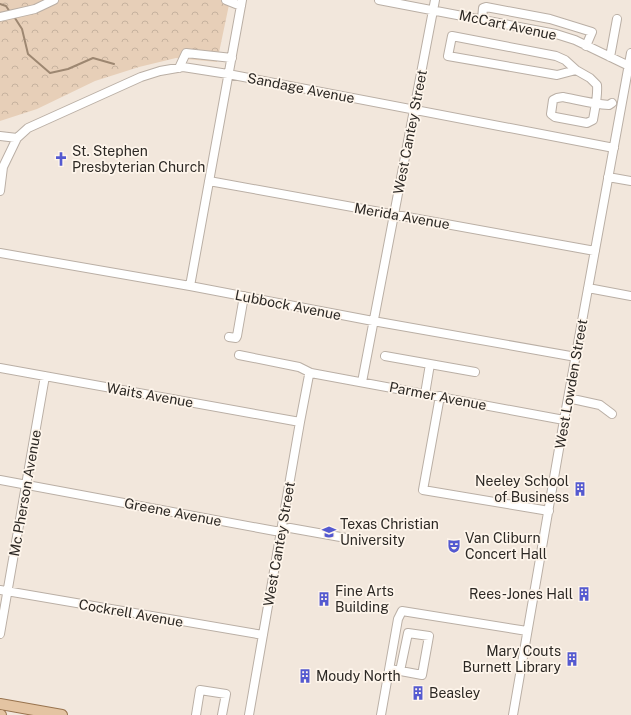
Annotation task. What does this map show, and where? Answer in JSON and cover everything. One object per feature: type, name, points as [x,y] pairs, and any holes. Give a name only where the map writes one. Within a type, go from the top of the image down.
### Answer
[{"type":"main road","points":[[0,704],[62,715]]},
{"type":"street","points":[[4,17],[35,9],[54,0]]},
{"type":"street","points":[[190,286],[241,3],[226,0]]},
{"type":"street","name":"McCart Avenue","points":[[379,0],[547,32],[567,38],[630,66]]},
{"type":"street","name":"West Cantey Street","points":[[362,382],[435,0]]},
{"type":"street","points":[[482,19],[483,8],[486,7],[550,19],[592,32],[586,46]]},
{"type":"street","points":[[534,29],[537,16]]},
{"type":"street","points":[[547,32],[550,19]]},
{"type":"street","points":[[610,57],[617,19]]},
{"type":"street","points":[[567,38],[572,26]]},
{"type":"street","points":[[576,70],[557,75],[448,56],[452,36],[556,56],[564,60],[576,70],[590,78],[597,85],[596,100],[593,120],[587,123],[555,117],[552,114],[553,100],[558,98],[596,100],[609,105],[612,103],[625,101]]},
{"type":"street","points":[[179,68],[186,53],[232,58]]},
{"type":"street","name":"West Lowden Street","points":[[513,715],[608,177],[625,101],[631,53]]},
{"type":"street","name":"Sandage Avenue","points":[[17,138],[28,128],[141,77],[160,71],[179,68],[200,69],[228,74],[614,148]]},
{"type":"street","points":[[0,136],[17,138],[2,165],[0,191]]},
{"type":"street","points":[[608,177],[631,181]]},
{"type":"street","name":"Merida Avenue","points":[[209,181],[595,252]]},
{"type":"street","name":"Lubbock Avenue","points":[[0,253],[190,286],[373,321],[576,356]]},
{"type":"street","points":[[588,288],[631,296]]},
{"type":"street","points":[[229,337],[236,338],[238,336],[244,296]]},
{"type":"street","name":"Parmer Avenue","points":[[240,355],[299,367],[311,373],[564,420]]},
{"type":"street","points":[[385,356],[476,372]]},
{"type":"street","points":[[425,394],[430,364]]},
{"type":"street","name":"Waits Avenue","points":[[0,368],[300,422]]},
{"type":"street","name":"West Cantey Street","points":[[249,715],[300,422],[309,375],[311,373]]},
{"type":"street","name":"Mc Pherson Avenue","points":[[0,634],[4,591],[26,485],[45,376]]},
{"type":"street","points":[[440,396],[423,490],[548,511]]},
{"type":"street","points":[[568,398],[600,405],[612,414]]},
{"type":"street","name":"Greene Avenue","points":[[0,480],[276,531],[290,528],[346,538]]},
{"type":"street","name":"Cockrell Avenue","points":[[4,591],[263,635]]},
{"type":"street","points":[[381,715],[398,619],[401,612],[405,610],[527,631]]},
{"type":"street","points":[[390,669],[400,671],[422,675],[429,636],[408,632],[400,671]]},
{"type":"street","points":[[196,715],[200,690],[226,694],[222,715]]},
{"type":"green space","points":[[0,0],[230,0],[217,62],[176,58],[139,67],[95,81],[37,109],[0,121]]},
{"type":"waterway","points":[[0,4],[6,6],[10,12]]},
{"type":"waterway","points":[[13,15],[22,29],[28,54],[50,73],[68,69],[93,58],[114,64]]},
{"type":"place","name":"St. Stephen Presbyterian Church","points":[[61,159]]},
{"type":"place","name":"Neeley School of Business","points":[[580,489]]},
{"type":"place","name":"Texas Christian University","points":[[329,532]]},
{"type":"place","name":"Van Cliburn Concert Hall","points":[[454,546]]},
{"type":"place","name":"Rees-Jones Hall","points":[[584,594]]},
{"type":"place","name":"Fine Arts Building","points":[[324,599]]},
{"type":"place","name":"Mary Couts Burnett Library","points":[[572,659]]},
{"type":"place","name":"Moudy North","points":[[305,676]]},
{"type":"place","name":"Beasley","points":[[418,693]]}]
